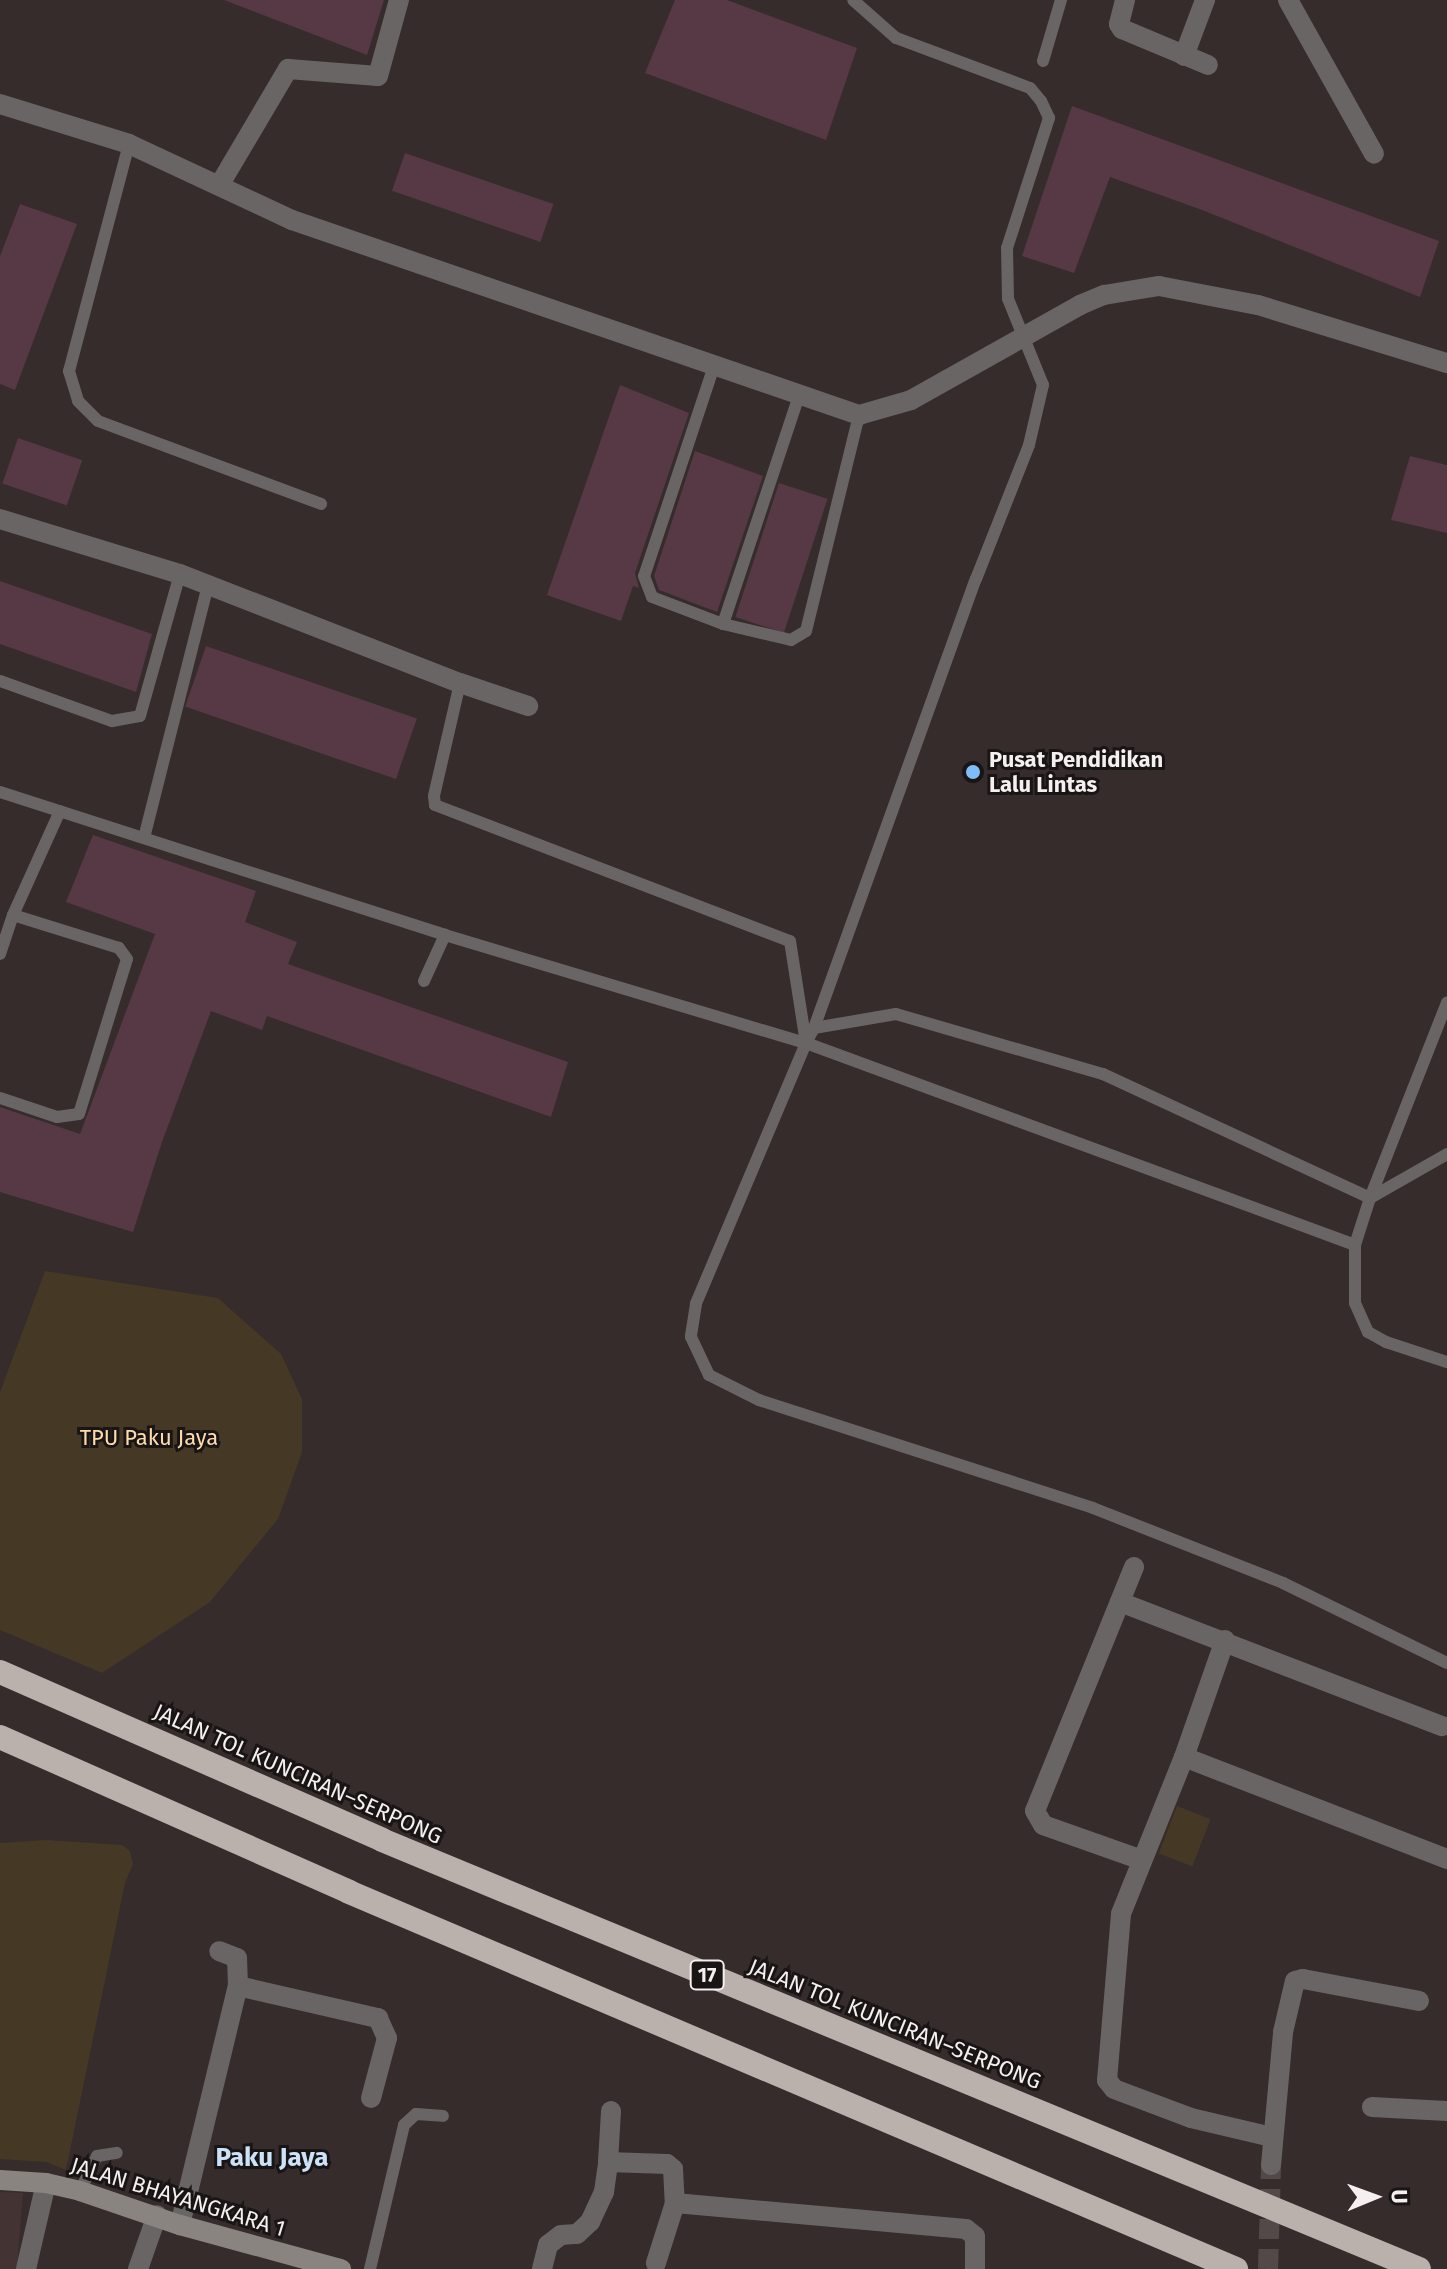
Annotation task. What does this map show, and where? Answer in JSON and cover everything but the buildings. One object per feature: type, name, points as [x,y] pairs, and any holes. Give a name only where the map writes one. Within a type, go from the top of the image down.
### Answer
[{"type":"highway","name":"JALAN TOL KUNCIRAN–SERPONG","points":[[0,1672],[382,1840],[1419,2269]]},
{"type":"highway","points":[[0,1737],[349,1892],[1236,2269]]},
{"type":"street","points":[[220,184],[288,69],[378,76],[399,0]]},
{"type":"street","points":[[1125,0],[1120,17],[1122,29],[1208,65]]},
{"type":"street","points":[[1184,56],[1205,0]]},
{"type":"street","points":[[1288,0],[1374,154]]},
{"type":"street","points":[[0,104],[129,144],[292,220],[859,415],[911,400],[1023,336],[1104,295],[1159,286],[1258,305],[1447,363]]},
{"type":"street","points":[[0,519],[180,574],[460,683],[528,706]]},
{"type":"street","points":[[1134,1567],[1035,1811],[1043,1825],[1142,1860]]},
{"type":"street","points":[[1120,1602],[1442,1726]]},
{"type":"street","points":[[1225,1640],[1184,1757],[1121,1914],[1108,2084],[1191,2118],[1272,2137]]},
{"type":"street","points":[[1184,1757],[1447,1859]]},
{"type":"street","points":[[180,2225],[238,1986],[237,1958],[219,1951]]},
{"type":"street","points":[[1271,2165],[1283,2032],[1295,1981],[1303,1979],[1419,2001]]},
{"type":"street","points":[[238,1986],[378,2018],[387,2038],[371,2098]]},
{"type":"street","points":[[1372,2107],[1447,2111]]},
{"type":"street","points":[[542,2269],[548,2245],[561,2235],[577,2234],[590,2222],[604,2192],[611,2111]]},
{"type":"street","points":[[608,2162],[667,2164],[673,2169],[675,2203],[656,2263]]},
{"type":"street","name":"JALAN BHAYANGKARA 1","points":[[0,2180],[46,2183],[80,2191],[180,2225],[341,2269]]},
{"type":"street","points":[[26,2269],[46,2183]]},
{"type":"street","points":[[675,2203],[966,2229],[975,2236],[975,2269]]},
{"type":"street","points":[[138,2269],[157,2215]]},
{"type":"lane","points":[[853,0],[896,38],[1030,88],[1041,101],[1049,118],[1007,248],[1008,299],[1043,385],[1029,445],[976,579],[814,1028],[696,1304],[691,1337],[709,1375],[759,1400],[1093,1508],[1283,1583],[1447,1663]]},
{"type":"lane","points":[[1043,61],[1061,0]]},
{"type":"lane","points":[[129,144],[69,371],[78,401],[98,421],[321,504]]},
{"type":"lane","points":[[714,366],[644,576],[652,597],[723,624],[791,640],[806,631],[859,415]]},
{"type":"lane","points":[[723,624],[799,395]]},
{"type":"lane","points":[[0,681],[112,721],[140,716],[180,574]]},
{"type":"lane","points":[[144,838],[208,585]]},
{"type":"lane","points":[[460,683],[434,796],[435,805],[787,938],[791,944],[806,1043]]},
{"type":"lane","points":[[0,792],[445,935],[806,1043],[1355,1245]]},
{"type":"lane","points":[[0,954],[13,915],[60,811]]},
{"type":"lane","points":[[0,1098],[57,1117],[79,1114],[127,959],[119,948],[13,915]]},
{"type":"lane","points":[[424,981],[445,935]]},
{"type":"lane","points":[[1447,1003],[1370,1198],[1355,1245],[1355,1303],[1368,1332],[1386,1342],[1408,1346],[1447,1362]]},
{"type":"lane","points":[[814,1028],[896,1014],[1089,1069],[1370,1198]]},
{"type":"lane","points":[[1370,1198],[1447,1154]]},
{"type":"lane","points":[[370,2269],[404,2125],[416,2114],[443,2116]]},
{"type":"lane","points":[[80,2191],[97,2156],[117,2153]]},
{"type":"shaded area","points":[[0,2192],[23,2193],[17,2269],[0,2269]]},
{"type":"green space","name":"TPU Paku Jaya","points":[[45,1271],[218,1298],[281,1354],[302,1399],[302,1452],[278,1519],[210,1602],[102,1673],[0,1630],[0,1392]]},
{"type":"green space","points":[[1177,1806],[1211,1819],[1192,1867],[1159,1854]]},
{"type":"green space","points":[[46,1840],[122,1845],[130,1851],[133,1864],[125,1883],[66,2170],[46,2162],[0,2159],[0,1843]]},
{"type":"tunnel","points":[[1268,2269],[1271,2165]]},
{"type":"place","name":"Pusat Pendidikan Lalu Lintas","points":[[973,772]]},
{"type":"district","name":"Paku Jaya","points":[[272,2158]]}]
